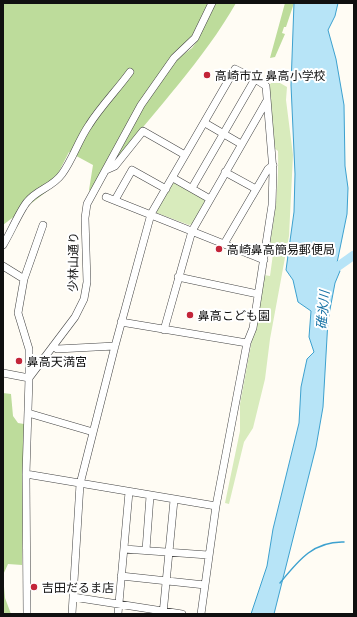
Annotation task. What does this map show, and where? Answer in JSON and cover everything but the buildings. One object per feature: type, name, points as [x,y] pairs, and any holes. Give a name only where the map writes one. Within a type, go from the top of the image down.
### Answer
[{"type":"street","name":"少林山通り","points":[[29,378],[75,317],[84,299],[87,282],[85,211],[141,105],[174,58],[195,38],[212,3]]},
{"type":"street","points":[[72,614],[80,484],[121,322],[151,214],[235,69],[266,86],[272,165],[272,205],[253,328],[247,343],[216,506],[201,614]]},
{"type":"street","points":[[3,245],[26,202],[35,194],[46,190],[56,182],[66,168],[89,124],[130,72]]},
{"type":"street","points":[[192,188],[255,79]]},
{"type":"street","points":[[164,330],[192,231],[267,101]]},
{"type":"street","points":[[205,123],[241,144]]},
{"type":"street","points":[[106,170],[115,166],[143,131],[186,155]]},
{"type":"street","points":[[224,244],[268,168],[272,165]]},
{"type":"street","points":[[115,200],[132,170],[166,189]]},
{"type":"street","points":[[225,172],[256,189]]},
{"type":"street","points":[[173,178],[210,199]]},
{"type":"street","points":[[106,197],[264,260]]},
{"type":"street","points":[[27,614],[26,474],[29,349],[18,313],[24,279],[43,225]]},
{"type":"street","points":[[3,266],[24,279]]},
{"type":"street","points":[[178,277],[258,294]]},
{"type":"street","points":[[121,322],[247,343]]},
{"type":"street","points":[[53,346],[57,349],[115,346]]},
{"type":"street","points":[[3,373],[29,378]]},
{"type":"street","points":[[28,413],[93,432]]},
{"type":"street","points":[[26,474],[216,506]]},
{"type":"street","points":[[118,614],[129,492]]},
{"type":"street","points":[[146,550],[150,496]]},
{"type":"street","points":[[163,613],[174,500]]},
{"type":"street","points":[[124,549],[208,555]]},
{"type":"street","points":[[121,576],[205,585]]},
{"type":"street","points":[[73,597],[163,613],[182,614]]},
{"type":"green space","points":[[3,3],[209,3],[193,35],[140,103],[90,191],[93,165],[69,152],[50,189],[3,225]]},
{"type":"green space","points":[[215,3],[236,3],[209,45],[194,65],[116,161],[113,162],[141,110],[176,60],[192,48],[198,40]]},
{"type":"green space","points":[[285,3],[294,3],[286,27],[284,27],[282,33],[285,34],[275,57],[270,58]]},
{"type":"green space","points":[[271,83],[280,83],[287,87],[286,100],[293,155],[289,236],[270,339],[265,379],[253,428],[244,442],[229,504],[225,503],[240,431],[240,404],[264,275],[270,276],[273,254],[268,253],[276,202],[278,151],[274,148],[268,87]]},
{"type":"green space","points":[[173,183],[204,199],[205,202],[193,224],[189,225],[157,213],[156,210]]},
{"type":"green space","points":[[3,393],[11,394],[13,416],[18,423],[24,424],[22,565],[8,564],[3,575]]},
{"type":"green space","points":[[3,575],[5,598],[11,614],[3,614]]},
{"type":"water","name":"碓氷川","points":[[294,3],[338,3],[335,16],[328,30],[336,59],[344,105],[345,166],[348,188],[347,214],[337,263],[340,271],[335,283],[328,320],[323,407],[316,447],[274,614],[251,614],[267,566],[273,529],[299,423],[301,387],[307,359],[314,352],[309,337],[311,311],[298,302],[293,280],[286,270],[294,212],[295,174],[291,85]]},
{"type":"waterway","points":[[327,274],[354,255]]},
{"type":"waterway","points":[[280,583],[293,567],[307,554],[323,545],[344,542]]},
{"type":"place","name":"高崎市立 鼻高小学校","points":[[207,75]]},
{"type":"place","name":"高崎鼻高簡易郵便局","points":[[219,249]]},
{"type":"place","name":"鼻高こども園","points":[[190,315]]},
{"type":"place","name":"鼻高天満宮","points":[[19,361]]},
{"type":"place","name":"吉田だるま店","points":[[34,587]]}]
